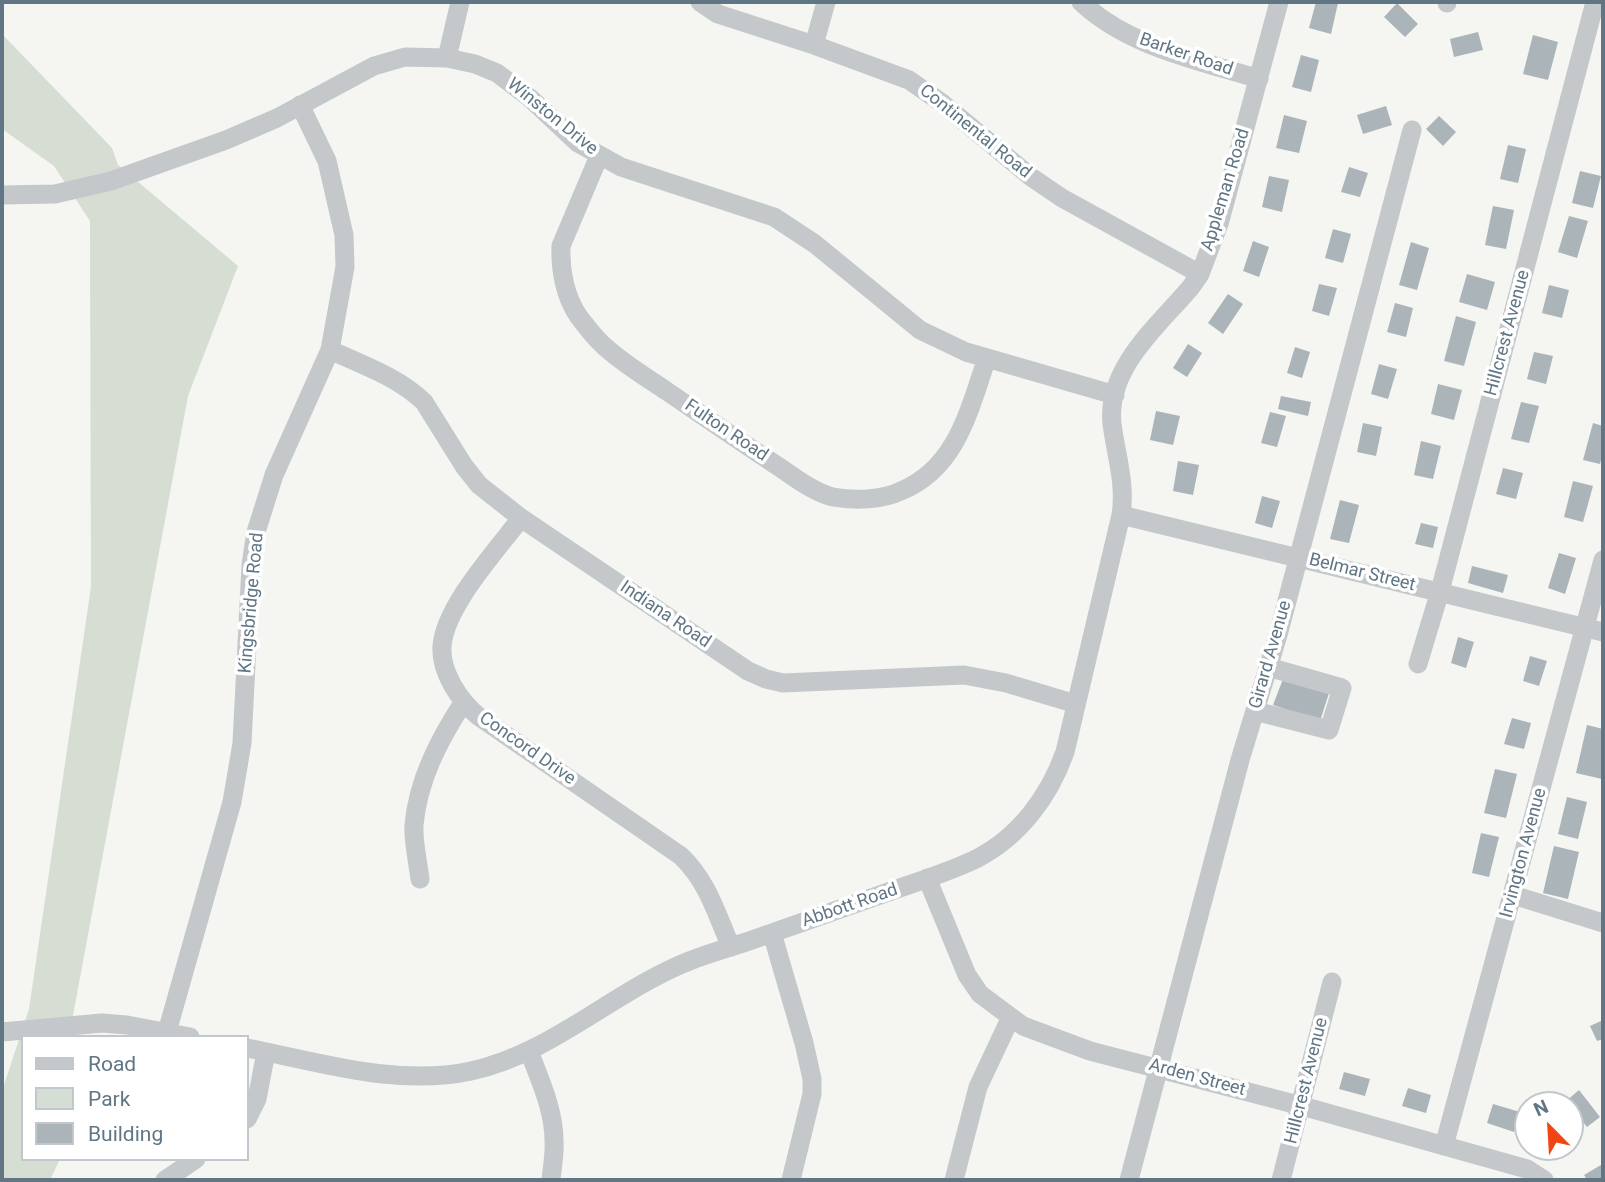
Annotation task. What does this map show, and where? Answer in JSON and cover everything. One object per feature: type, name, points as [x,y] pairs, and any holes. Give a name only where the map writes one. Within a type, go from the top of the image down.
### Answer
[{"type":"street","points":[[447,58],[460,2]]},
{"type":"street","name":"Continental Road","points":[[700,2],[718,14],[909,80],[942,103],[1031,177],[1062,198],[1200,274]]},
{"type":"street","points":[[814,45],[826,2]]},
{"type":"street","name":"Barker Road","points":[[1081,2],[1122,32],[1146,43],[1259,79]]},
{"type":"street","name":"Appleman Road","points":[[1115,395],[1128,361],[1200,274],[1219,224],[1279,2]]},
{"type":"street","name":"Hillcrest Avenue","points":[[1418,664],[1440,592],[1595,2]]},
{"type":"street","name":"Winston Drive","points":[[2,195],[55,194],[111,181],[226,140],[277,118],[374,66],[405,57],[447,58],[475,64],[498,73],[530,98],[578,143],[621,167],[774,217],[815,244],[920,330],[966,352],[1115,395]]},
{"type":"street","name":"Kingsbridge Road","points":[[167,1032],[232,802],[242,743],[251,565],[262,507],[330,350],[345,267],[344,235],[327,161],[300,105]]},
{"type":"street","name":"Girard Avenue","points":[[1129,1180],[1213,860],[1268,667],[1412,130]]},
{"type":"street","name":"Fulton Road","points":[[599,156],[561,246],[566,289],[577,314],[602,345],[743,444],[816,490],[833,497],[870,498],[899,493],[932,472],[950,453],[963,426],[987,358]]},
{"type":"street","name":"Indiana Road","points":[[330,350],[396,380],[415,394],[424,402],[479,485],[521,518],[748,671],[783,683],[964,675],[1006,683],[1076,704]]},
{"type":"street","name":"Abbott Road","points":[[256,1050],[377,1073],[413,1077],[472,1071],[529,1051],[640,984],[683,964],[927,878],[976,858],[1015,831],[1035,811],[1061,765],[1121,516],[1123,502],[1120,461],[1112,422],[1115,395]]},
{"type":"street","name":"Belmar Street","points":[[1121,516],[1594,630]]},
{"type":"street","name":"Concord Drive","points":[[521,518],[460,599],[449,618],[442,645],[450,678],[463,703],[681,856],[703,882],[731,947]]},
{"type":"street","name":"Irvington Avenue","points":[[1444,1146],[1513,895],[1594,630],[1603,560]]},
{"type":"street","points":[[1255,711],[1329,730],[1342,688],[1268,667]]},
{"type":"street","points":[[419,879],[414,827],[418,801],[432,759],[446,729],[463,703]]},
{"type":"street","name":"Arden Street","points":[[927,878],[967,975],[980,994],[1010,1019],[1023,1026],[1090,1051],[1302,1106],[1527,1169],[1544,1180]]},
{"type":"street","points":[[1513,895],[1603,923]]},
{"type":"street","points":[[772,933],[812,1079],[791,1180]]},
{"type":"street","name":"Hillcrest Avenue","points":[[1281,1180],[1332,982]]},
{"type":"street","points":[[954,1180],[978,1087],[1010,1019]]},
{"type":"street","points":[[2,1032],[102,1023],[181,1035]]},
{"type":"street","points":[[248,1117],[257,1100],[256,1050]]},
{"type":"street","points":[[529,1051],[545,1091],[552,1119],[555,1143],[551,1180]]},
{"type":"street","points":[[165,1180],[190,1169]]},
{"type":"green space","points":[[2,34],[112,148],[118,165],[238,266],[188,396],[69,1035],[21,1035],[21,1161],[59,1161],[50,1180],[2,1180],[2,1091],[29,1009],[91,587],[90,221],[54,166],[2,129]]},
{"type":"building","points":[[1316,2],[1338,3],[1331,34],[1309,28]]},
{"type":"building","points":[[1397,3],[1418,24],[1405,37],[1384,17]]},
{"type":"building","points":[[1478,32],[1483,50],[1454,57],[1450,39]]},
{"type":"building","points":[[1533,35],[1558,42],[1548,80],[1523,74]]},
{"type":"building","points":[[1301,55],[1319,60],[1311,92],[1292,87]]},
{"type":"building","points":[[1386,106],[1392,125],[1363,134],[1357,115]]},
{"type":"building","points":[[1284,115],[1307,121],[1299,153],[1276,148]]},
{"type":"building","points":[[1439,116],[1456,132],[1443,146],[1426,129]]},
{"type":"building","points":[[1508,145],[1526,149],[1518,183],[1500,179]]},
{"type":"building","points":[[1349,167],[1368,173],[1360,197],[1341,192]]},
{"type":"building","points":[[1580,171],[1601,176],[1593,208],[1572,203]]},
{"type":"building","points":[[1269,176],[1289,180],[1282,212],[1262,207]]},
{"type":"building","points":[[1493,206],[1514,210],[1506,249],[1485,245]]},
{"type":"building","points":[[1569,216],[1588,221],[1577,258],[1558,252]]},
{"type":"building","points":[[1333,229],[1351,234],[1343,263],[1325,258]]},
{"type":"building","points":[[1253,241],[1269,247],[1259,277],[1243,271]]},
{"type":"building","points":[[1411,242],[1429,248],[1417,290],[1399,285]]},
{"type":"building","points":[[1467,274],[1495,282],[1487,310],[1459,302]]},
{"type":"building","points":[[1319,284],[1337,288],[1329,316],[1312,311]]},
{"type":"building","points":[[1549,285],[1569,290],[1562,318],[1542,313]]},
{"type":"building","points":[[1228,294],[1243,304],[1223,334],[1208,323]]},
{"type":"building","points":[[1395,303],[1413,308],[1406,337],[1387,332]]},
{"type":"building","points":[[1456,316],[1476,322],[1464,366],[1444,361]]},
{"type":"building","points":[[1188,344],[1202,353],[1187,377],[1173,368]]},
{"type":"building","points":[[1295,347],[1310,352],[1302,378],[1287,373]]},
{"type":"building","points":[[1534,352],[1553,356],[1546,384],[1527,379]]},
{"type":"building","points":[[1379,364],[1397,369],[1388,399],[1371,394]]},
{"type":"building","points":[[1438,384],[1462,390],[1454,420],[1431,414]]},
{"type":"building","points":[[1281,396],[1311,402],[1308,416],[1278,409]]},
{"type":"building","points":[[1521,402],[1539,406],[1529,443],[1511,439]]},
{"type":"building","points":[[1156,411],[1180,416],[1173,445],[1150,440]]},
{"type":"building","points":[[1270,412],[1286,416],[1277,447],[1261,443]]},
{"type":"building","points":[[1363,423],[1382,427],[1376,456],[1357,452]]},
{"type":"building","points":[[1593,423],[1603,426],[1600,464],[1583,460]]},
{"type":"building","points":[[1421,441],[1441,446],[1433,479],[1414,475]]},
{"type":"building","points":[[1178,461],[1199,465],[1193,495],[1173,491]]},
{"type":"building","points":[[1503,468],[1523,473],[1516,499],[1496,494]]},
{"type":"building","points":[[1573,481],[1593,486],[1583,522],[1564,517]]},
{"type":"building","points":[[1262,496],[1280,501],[1272,528],[1255,523]]},
{"type":"building","points":[[1340,500],[1359,505],[1349,543],[1330,539]]},
{"type":"building","points":[[1421,523],[1438,527],[1433,548],[1415,544]]},
{"type":"building","points":[[1559,553],[1576,558],[1565,594],[1548,588]]},
{"type":"building","points":[[1472,566],[1508,575],[1503,593],[1468,583]]},
{"type":"building","points":[[1458,637],[1474,642],[1466,668],[1451,663]]},
{"type":"building","points":[[1530,656],[1547,661],[1539,686],[1523,681]]},
{"type":"building","points":[[1283,679],[1330,690],[1320,721],[1273,705]]},
{"type":"building","points":[[1512,718],[1531,723],[1524,749],[1504,744]]},
{"type":"building","points":[[1587,725],[1603,729],[1602,779],[1576,773]]},
{"type":"building","points":[[1495,769],[1517,774],[1506,818],[1484,813]]},
{"type":"building","points":[[1567,797],[1587,802],[1578,839],[1558,834]]},
{"type":"building","points":[[1481,833],[1499,837],[1489,877],[1472,873]]},
{"type":"building","points":[[1554,846],[1579,852],[1568,899],[1543,893]]},
{"type":"building","points":[[1603,1020],[1603,1039],[1597,1041],[1590,1026]]},
{"type":"building","points":[[1344,1072],[1370,1079],[1365,1096],[1339,1089]]},
{"type":"building","points":[[1408,1088],[1431,1095],[1426,1113],[1402,1106]]},
{"type":"building","points":[[1584,1096],[1600,1117],[1587,1127],[1584,1123]]},
{"type":"building","points":[[1493,1104],[1514,1110],[1514,1132],[1487,1123]]},
{"type":"building","points":[[1601,1165],[1603,1180],[1587,1180],[1584,1175]]}]
